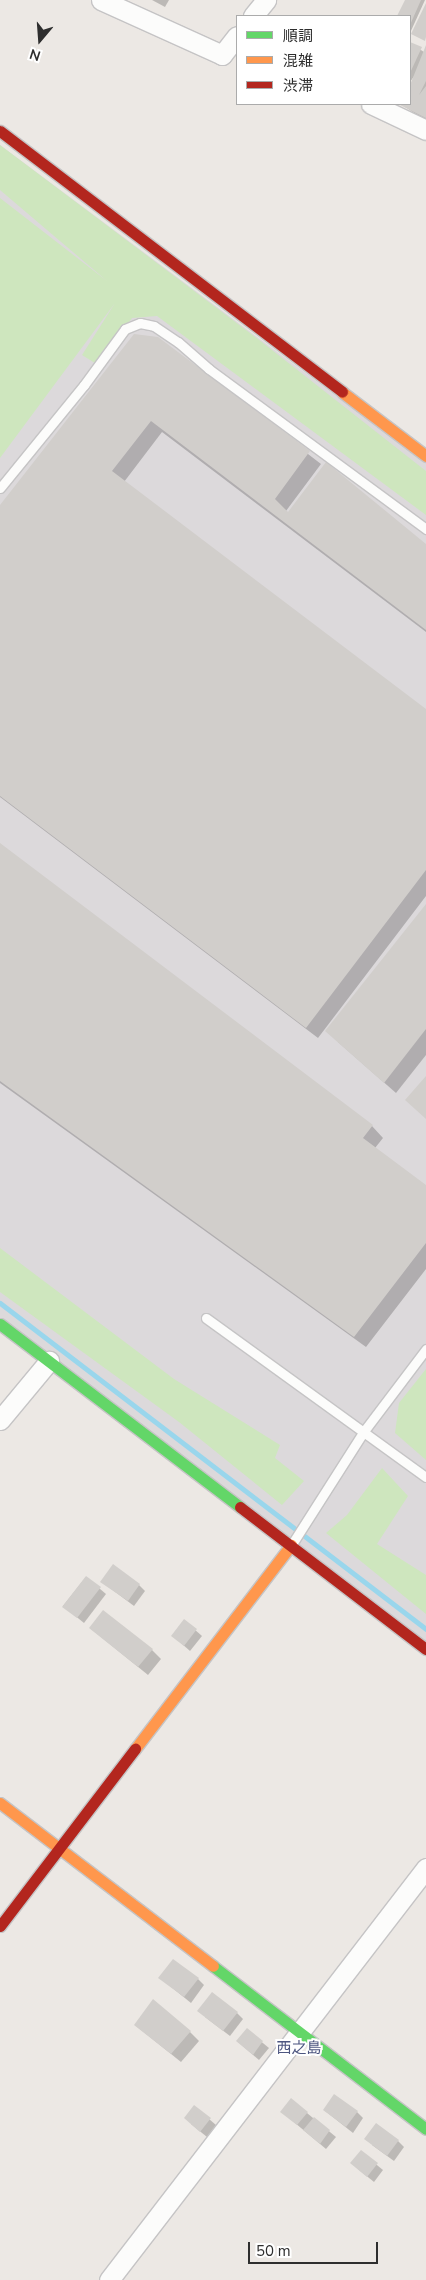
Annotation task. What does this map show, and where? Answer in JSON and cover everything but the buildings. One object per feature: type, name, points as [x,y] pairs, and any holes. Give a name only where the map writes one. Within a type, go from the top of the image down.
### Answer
[{"type":"street","points":[[101,0],[222,54],[236,39]]},
{"type":"street","points":[[254,15],[266,0]]},
{"type":"street","points":[[373,105],[426,130]]},
{"type":"street","points":[[0,131],[426,456]]},
{"type":"street","points":[[0,1324],[426,1649]]},
{"type":"street","points":[[0,1420],[49,1361]]},
{"type":"street","points":[[0,1926],[291,1545]]},
{"type":"street","points":[[0,1802],[298,2033],[426,2129]]},
{"type":"street","points":[[109,2280],[426,1868]]},
{"type":"lane","points":[[0,488],[125,329],[140,323],[154,326],[178,342],[209,369],[426,529]]},
{"type":"lane","points":[[206,1318],[426,1476]]},
{"type":"lane","points":[[291,1545],[364,1432],[426,1349]]},
{"type":"shaded area","points":[[0,145],[426,463],[426,1643],[0,1322]]},
{"type":"green space","points":[[0,145],[258,339],[426,471],[426,515],[157,316],[132,318],[98,365],[82,355],[115,303],[0,458],[0,198],[107,281],[0,190]]},
{"type":"green space","points":[[0,1248],[174,1379],[280,1445],[275,1458],[304,1481],[282,1505],[179,1422],[0,1292]]},
{"type":"green space","points":[[426,1369],[426,1460],[395,1433],[399,1403]]},
{"type":"green space","points":[[382,1468],[408,1496],[377,1544],[426,1575],[426,1614],[326,1533],[347,1515]]},
{"type":"waterway","points":[[0,1303],[426,1629]]},
{"type":"traffic: fast","points":[[0,1324],[240,1507]]},
{"type":"traffic: fast","points":[[213,1966],[426,2129]]},
{"type":"traffic: slow","points":[[342,392],[426,456]]},
{"type":"traffic: slow","points":[[135,1749],[291,1545]]},
{"type":"traffic: slow","points":[[0,1803],[213,1966]]},
{"type":"traffic: jam","points":[[0,131],[342,392]]},
{"type":"traffic: jam","points":[[240,1507],[426,1649]]},
{"type":"traffic: jam","points":[[0,1926],[135,1749]]},
{"type":"district","name":"西之島","points":[[299,2049]]}]
